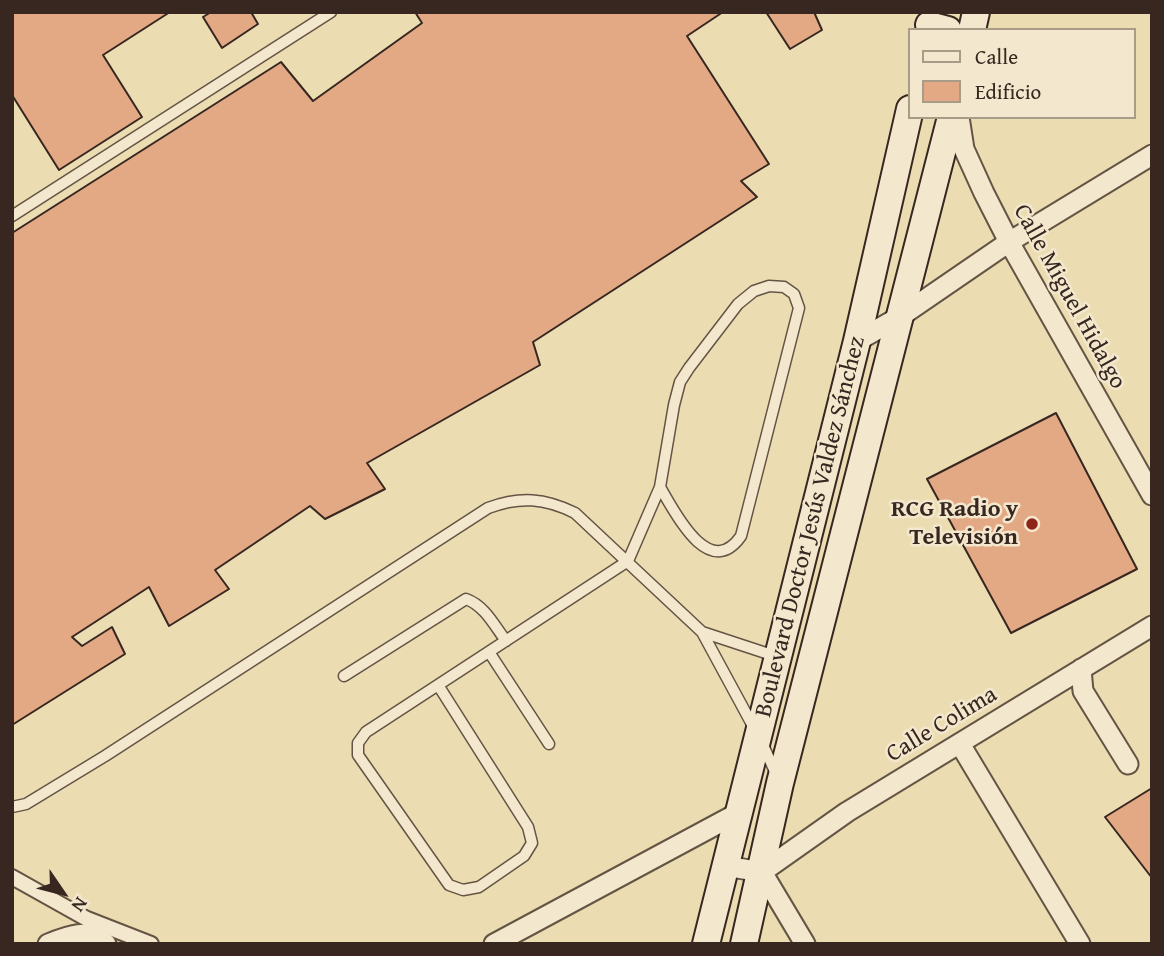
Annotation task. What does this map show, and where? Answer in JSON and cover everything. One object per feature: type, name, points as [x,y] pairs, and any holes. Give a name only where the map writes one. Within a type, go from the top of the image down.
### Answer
[{"type":"main road","name":"Boulevard Doctor Jesús Valdez Sánchez","points":[[706,944],[857,341],[908,118]]},
{"type":"main road","name":"Boulevard Doctor Jesús Valdez Sánchez","points":[[744,944],[780,783],[950,119]]},
{"type":"street","name":"Calle Miguel Hidalgo","points":[[959,119],[964,149],[1009,242],[1152,495]]},
{"type":"street","points":[[857,341],[901,316],[1009,242],[1152,155]]},
{"type":"street","name":"Calle Colima","points":[[762,873],[847,812],[1152,626]]},
{"type":"street","points":[[1081,669],[1083,691],[1128,764]]},
{"type":"street","points":[[960,744],[1080,944]]},
{"type":"street","points":[[494,944],[737,813]]},
{"type":"street","points":[[725,866],[762,873],[806,944]]},
{"type":"street","points":[[12,877],[87,919],[151,944]]},
{"type":"street","points":[[48,944],[81,933],[100,937],[106,944]]},
{"type":"lane","points":[[12,216],[331,12]]},
{"type":"lane","points":[[438,685],[522,816],[532,843],[524,856],[479,887],[463,890],[449,885],[358,755],[358,743],[366,732],[438,685],[506,641],[628,561],[660,487],[680,382],[738,304],[754,291],[769,286],[784,287],[794,294],[799,308],[741,536],[735,545],[723,550],[705,548],[689,534],[660,487]]},
{"type":"lane","points":[[12,807],[26,804],[105,756],[488,508],[521,499],[557,504],[576,513],[702,632],[759,736],[780,783]]},
{"type":"lane","points":[[344,676],[466,599],[475,602],[484,611],[506,641]]},
{"type":"lane","points":[[702,632],[778,657]]},
{"type":"lane","points":[[489,652],[549,744]]},
{"type":"building","points":[[12,12],[170,12],[103,55],[142,117],[59,170],[12,95]]},
{"type":"building","points":[[211,12],[251,12],[258,24],[222,48],[203,17]]},
{"type":"building","points":[[415,12],[723,12],[687,36],[769,164],[741,181],[757,197],[533,342],[540,365],[367,463],[385,489],[325,519],[310,506],[215,570],[229,589],[169,626],[149,587],[72,637],[82,646],[112,627],[125,654],[12,725],[12,233],[281,62],[313,101],[422,23]]},
{"type":"building","points":[[766,12],[814,12],[822,30],[790,49]]},
{"type":"building","name":"RCG Radio y Televisión","points":[[1056,413],[1137,569],[1011,633],[927,479]]},
{"type":"building","points":[[1152,788],[1152,878],[1105,817]]},
{"type":"place","name":"RCG Radio y Televisión","points":[[1032,524]]}]
